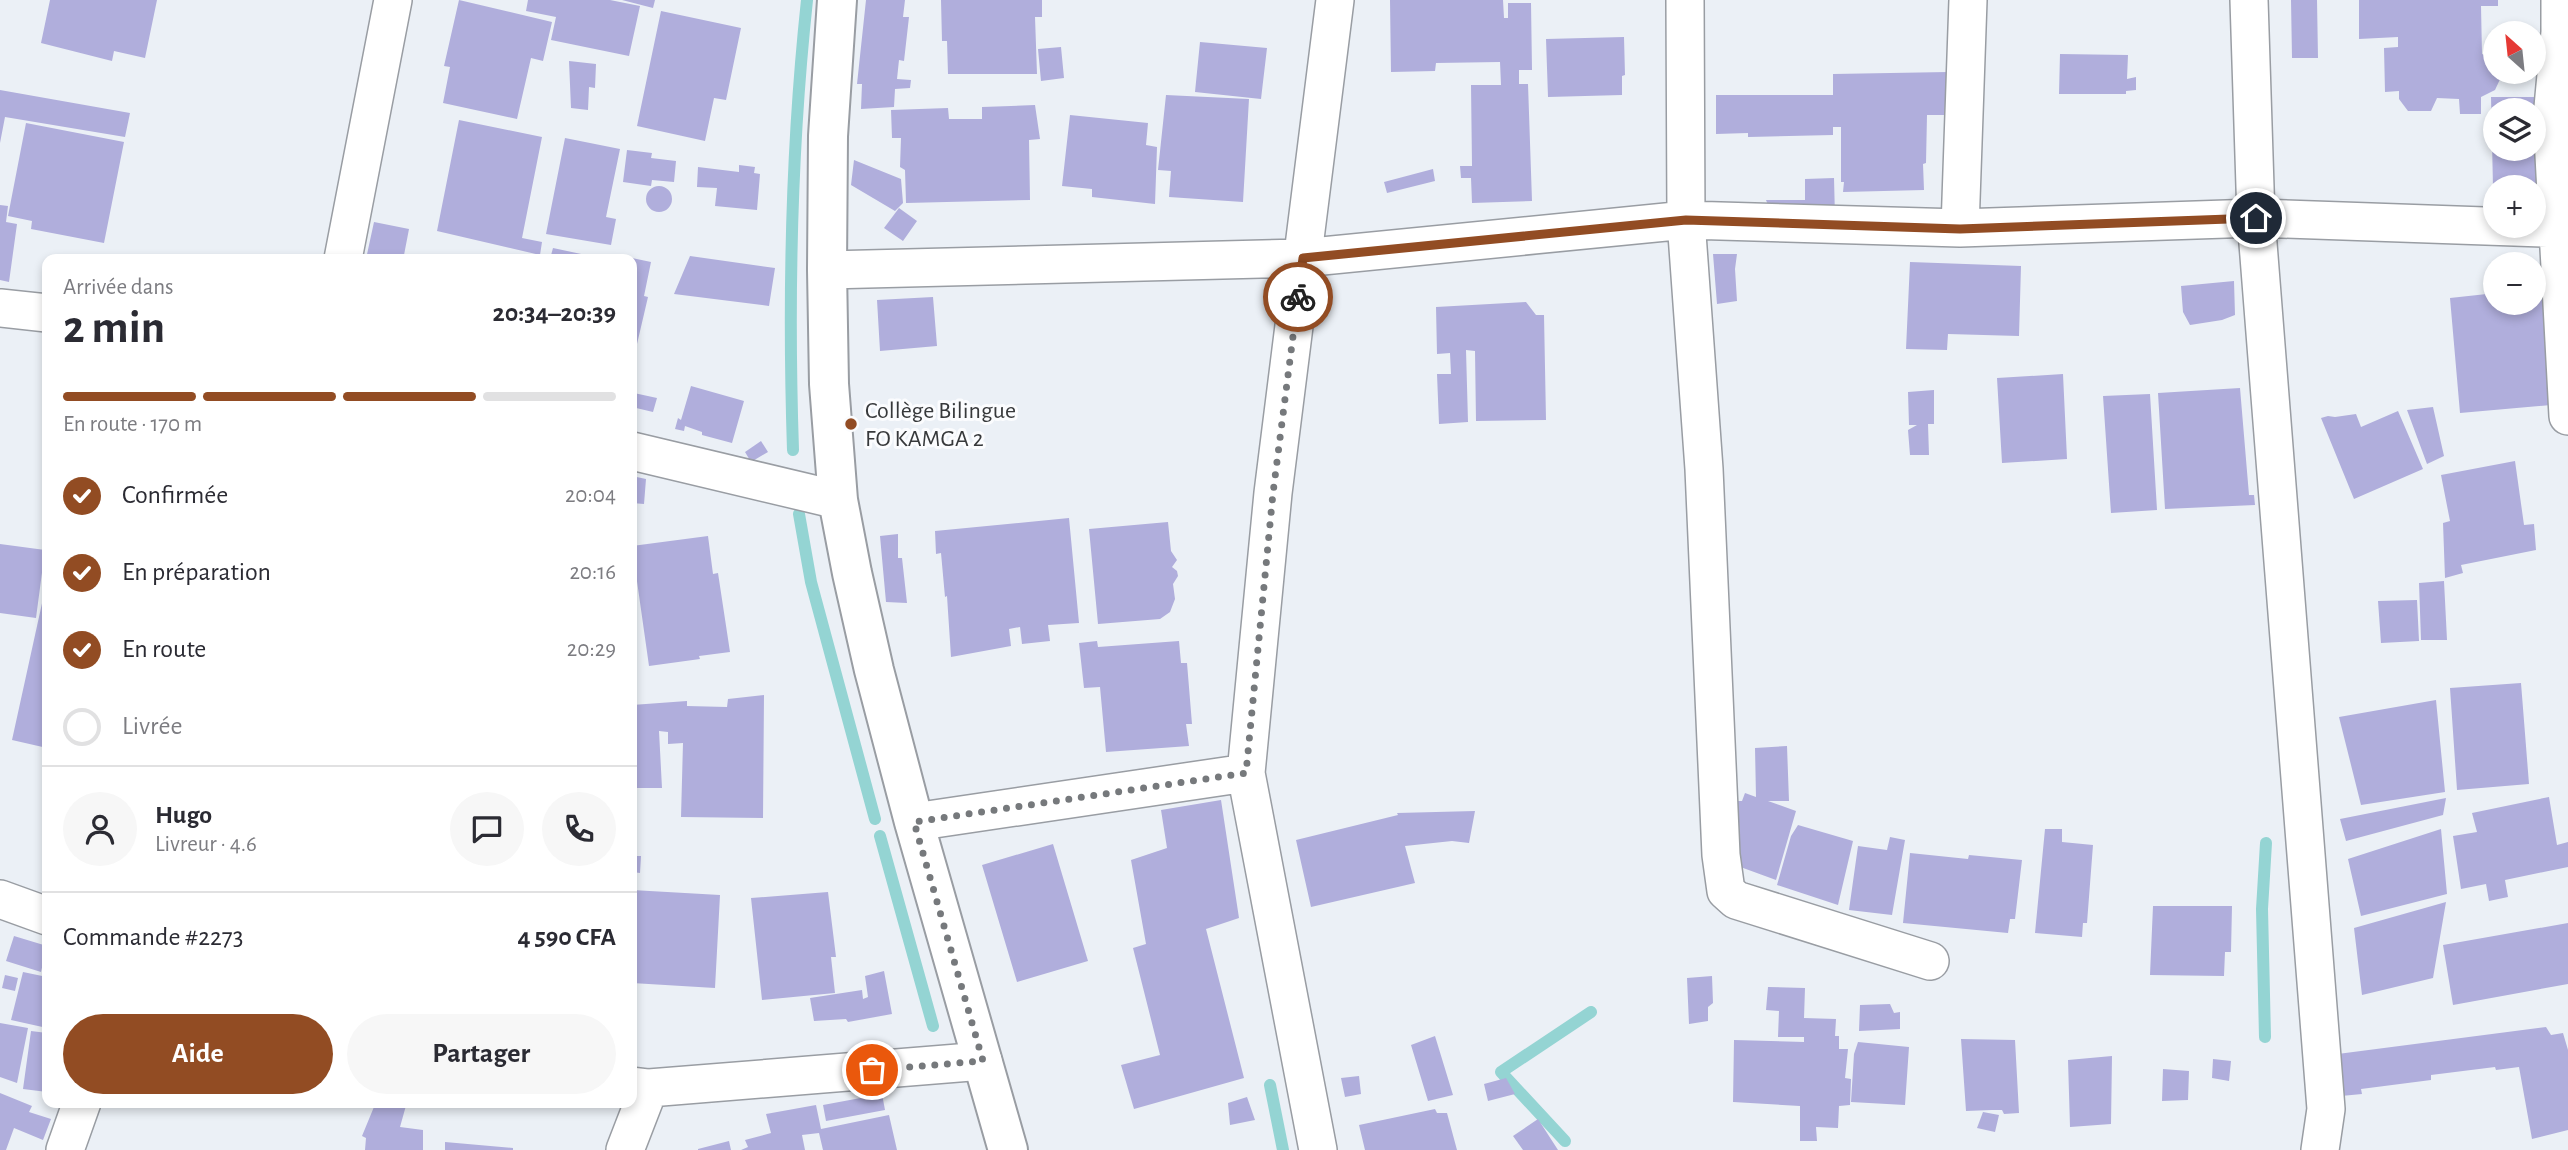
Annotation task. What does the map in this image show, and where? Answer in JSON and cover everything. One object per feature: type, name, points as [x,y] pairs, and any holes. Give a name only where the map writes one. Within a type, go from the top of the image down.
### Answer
[{"type":"main road","points":[[837,0],[828,136],[827,270],[829,384],[838,500],[872,658],[914,822],[1008,1150]]},
{"type":"street","points":[[344,254],[393,0]]},
{"type":"street","points":[[1318,1150],[1246,773],[1273,493],[1335,0]]},
{"type":"street","points":[[1685,0],[1686,220],[1704,469],[1721,855],[1726,891],[1736,900],[1930,961]]},
{"type":"street","points":[[1960,229],[1968,0]]},
{"type":"street","points":[[2249,0],[2256,218],[2326,1109],[2320,1150]]},
{"type":"street","points":[[2560,0],[2560,32],[2552,118],[2563,229],[2568,416]]},
{"type":"street","points":[[827,270],[1303,258],[1686,220],[1960,229],[2256,218],[2563,229]]},
{"type":"street","points":[[0,308],[42,312]]},
{"type":"street","points":[[637,452],[838,500]]},
{"type":"street","points":[[914,822],[1246,773]]},
{"type":"street","points":[[0,899],[42,914]]},
{"type":"street","points":[[640,1087],[983,1061]]},
{"type":"street","points":[[65,1150],[80,1108]]},
{"type":"street","points":[[625,1150],[635,1108]]},
{"type":"building","points":[[50,0],[157,0],[145,58],[114,51],[112,61],[41,43]]},
{"type":"building","points":[[459,0],[552,22],[543,61],[531,58],[517,119],[443,103],[450,67],[444,66]]},
{"type":"building","points":[[528,0],[610,0],[640,6],[629,56],[551,40],[556,17],[526,11]]},
{"type":"building","points":[[622,0],[655,0],[653,8]]},
{"type":"building","points":[[866,0],[905,0],[903,17],[909,17],[904,61],[899,60],[897,79],[911,80],[910,88],[895,89],[894,107],[861,109],[862,84],[857,84]]},
{"type":"building","points":[[941,0],[1042,0],[1042,17],[1035,17],[1037,74],[948,74],[947,41],[942,41]]},
{"type":"building","points":[[1390,0],[1503,0],[1504,18],[1508,18],[1508,3],[1531,3],[1532,70],[1519,70],[1519,84],[1528,84],[1532,201],[1472,203],[1471,178],[1461,178],[1460,166],[1472,166],[1471,85],[1501,85],[1500,62],[1436,63],[1435,71],[1391,72]]},
{"type":"building","points":[[2291,0],[2317,0],[2318,58],[2292,58]]},
{"type":"building","points":[[2359,0],[2498,0],[2498,6],[2481,6],[2483,84],[2498,84],[2495,90],[2481,97],[2481,114],[2460,114],[2459,99],[2437,98],[2431,111],[2408,111],[2399,99],[2399,91],[2385,92],[2384,48],[2398,47],[2398,37],[2359,39]]},
{"type":"building","points":[[661,11],[741,28],[726,100],[714,98],[705,141],[637,126]]},
{"type":"building","points":[[1624,37],[1625,75],[1622,76],[1622,95],[1548,97],[1546,39]]},
{"type":"building","points":[[1200,42],[1267,48],[1261,99],[1195,92]]},
{"type":"building","points":[[1061,47],[1064,78],[1041,81],[1038,49]]},
{"type":"building","points":[[2060,54],[2128,55],[2127,79],[2136,77],[2136,90],[2126,91],[2126,94],[2059,94]]},
{"type":"building","points":[[569,61],[596,64],[595,88],[589,87],[588,110],[571,108]]},
{"type":"building","points":[[1948,72],[1947,115],[1927,115],[1924,190],[1843,192],[1841,127],[1833,127],[1833,135],[1748,137],[1748,133],[1716,134],[1716,95],[1833,95],[1833,74]]},
{"type":"building","points":[[0,90],[130,113],[125,137],[5,117],[0,143]]},
{"type":"building","points":[[1166,95],[1249,99],[1243,202],[1169,197],[1171,171],[1158,170]]},
{"type":"building","points":[[2491,97],[2541,97],[2491,98]]},
{"type":"building","points":[[1035,105],[1040,139],[1029,140],[1030,200],[906,203],[905,170],[900,167],[901,138],[892,138],[891,110],[948,108],[949,119],[982,119],[982,107]]},
{"type":"building","points":[[1070,115],[1148,123],[1146,145],[1157,147],[1155,204],[1092,197],[1092,189],[1062,186]]},
{"type":"building","points":[[459,120],[542,137],[522,238],[542,242],[540,254],[437,231]]},
{"type":"building","points":[[26,123],[124,142],[104,243],[31,229],[32,221],[8,216]]},
{"type":"building","points":[[565,138],[620,149],[606,217],[616,219],[611,245],[546,234]]},
{"type":"building","points":[[627,150],[652,153],[651,158],[676,161],[674,182],[652,180],[651,186],[623,182]]},
{"type":"building","points":[[854,160],[901,179],[903,203],[895,211],[851,185]]},
{"type":"building","points":[[2492,161],[2541,161],[2541,175],[2493,175]]},
{"type":"building","points":[[739,165],[755,167],[754,173],[760,174],[757,210],[715,206],[717,188],[697,187],[698,167],[739,172]]},
{"type":"building","points":[[1433,169],[1435,181],[1387,193],[1384,182]]},
{"type":"building","points":[[1834,178],[1835,217],[1770,210],[1766,200],[1805,200],[1805,179]]},
{"type":"building","points":[[659,186],[668,190],[672,199],[668,208],[659,212],[650,208],[646,199],[650,190]]},
{"type":"building","points":[[0,205],[8,206],[6,222],[17,224],[9,282],[0,280]]},
{"type":"building","points":[[899,208],[917,221],[903,241],[884,228]]},
{"type":"building","points":[[374,222],[409,229],[404,254],[367,254]]},
{"type":"building","points":[[553,248],[581,254],[551,254]]},
{"type":"building","points":[[1713,254],[1737,254],[1737,301],[1717,304]]},
{"type":"building","points":[[690,256],[775,268],[769,306],[674,294]]},
{"type":"building","points":[[637,259],[651,262],[644,296],[648,297],[637,344]]},
{"type":"building","points":[[1910,262],[2021,266],[2019,336],[1948,334],[1947,350],[1906,349]]},
{"type":"building","points":[[2234,281],[2235,315],[2190,325],[2183,312],[2181,286]]},
{"type":"building","points":[[2483,294],[2483,315],[2545,315],[2551,405],[2460,413],[2450,298]]},
{"type":"building","points":[[933,297],[937,346],[880,351],[877,300]]},
{"type":"building","points":[[1526,302],[1536,315],[1544,315],[1546,420],[1476,421],[1475,351],[1466,350],[1468,422],[1439,424],[1437,374],[1451,374],[1450,353],[1437,354],[1436,307]]},
{"type":"building","points":[[2063,374],[2067,459],[2002,463],[1997,378]]},
{"type":"building","points":[[691,386],[744,401],[732,443],[702,435],[702,432],[685,426],[684,431],[675,429],[678,418],[681,420]]},
{"type":"building","points":[[2240,388],[2249,495],[2254,495],[2255,505],[2165,509],[2158,393]]},
{"type":"building","points":[[1934,390],[1934,424],[1928,424],[1929,455],[1910,455],[1908,430],[1917,425],[1909,425],[1908,392]]},
{"type":"building","points":[[637,394],[657,398],[653,412],[637,408]]},
{"type":"building","points":[[2150,394],[2157,510],[2111,513],[2103,396]]},
{"type":"building","points":[[2433,407],[2444,456],[2427,464],[2407,410]]},
{"type":"building","points":[[2398,411],[2423,469],[2354,499],[2321,418],[2356,414],[2361,427]]},
{"type":"building","points":[[761,441],[768,452],[751,462],[745,452]]},
{"type":"building","points":[[2515,461],[2524,525],[2534,524],[2536,550],[2461,565],[2463,573],[2445,578],[2443,523],[2450,521],[2441,475]]},
{"type":"building","points":[[637,477],[646,479],[644,504],[637,503]]},
{"type":"building","points":[[1069,518],[1079,623],[1048,625],[1050,641],[1022,644],[1020,627],[1009,629],[1011,646],[951,657],[947,596],[945,597],[941,553],[936,554],[935,531]]},
{"type":"building","points":[[1168,522],[1171,551],[1177,560],[1172,567],[1178,576],[1173,584],[1175,599],[1170,612],[1160,619],[1098,624],[1089,529]]},
{"type":"building","points":[[898,534],[898,558],[902,558],[907,603],[886,602],[880,536]]},
{"type":"building","points":[[708,536],[713,574],[718,573],[730,652],[649,666],[637,581],[637,545]]},
{"type":"building","points":[[0,544],[42,550],[36,618],[0,613]]},
{"type":"building","points":[[2444,581],[2447,640],[2421,640],[2419,583]]},
{"type":"building","points":[[2417,600],[2419,641],[2381,643],[2378,601]]},
{"type":"building","points":[[42,603],[42,747],[12,740]]},
{"type":"building","points":[[1097,641],[1098,647],[1179,641],[1181,663],[1187,663],[1192,724],[1186,724],[1189,746],[1106,752],[1100,687],[1084,688],[1079,643]]},
{"type":"building","points":[[2521,683],[2529,784],[2457,790],[2450,688]]},
{"type":"building","points":[[764,695],[763,818],[681,817],[683,743],[668,744],[668,732],[659,731],[662,788],[637,788],[637,705],[687,701],[687,706],[727,707],[728,699]]},
{"type":"building","points":[[2436,700],[2445,792],[2361,805],[2339,717]]},
{"type":"building","points":[[1787,746],[1789,801],[1768,801],[1796,811],[1776,880],[1735,865],[1736,801],[1742,801],[1745,793],[1756,797],[1755,748]]},
{"type":"building","points":[[2549,797],[2557,845],[2568,842],[2568,867],[2505,880],[2508,897],[2489,901],[2486,884],[2461,889],[2453,836],[2477,832],[2472,813]]},
{"type":"building","points":[[2446,798],[2443,815],[2346,841],[2340,819]]},
{"type":"building","points":[[1221,800],[1239,918],[1206,929],[1244,1078],[1134,1109],[1121,1065],[1160,1055],[1133,948],[1146,944],[1131,860],[1167,848],[1161,810]]},
{"type":"building","points":[[1475,811],[1469,843],[1452,841],[1405,846],[1415,883],[1311,907],[1296,840],[1398,815],[1397,813]]},
{"type":"building","points":[[1798,825],[1853,841],[1838,905],[1777,885],[1791,836]]},
{"type":"building","points":[[2045,829],[2062,829],[2062,842],[2093,845],[2087,923],[2083,923],[2082,937],[2035,933]]},
{"type":"building","points":[[2441,829],[2447,894],[2361,916],[2348,859]]},
{"type":"building","points":[[1890,837],[1905,840],[1892,915],[1849,910],[1858,846],[1887,850]]},
{"type":"building","points":[[1053,844],[1088,961],[1017,982],[982,865]]},
{"type":"building","points":[[1910,853],[1968,859],[1969,855],[2022,860],[2015,919],[2010,919],[2008,933],[1903,923]]},
{"type":"building","points":[[637,856],[641,856],[640,873],[637,873]]},
{"type":"building","points":[[637,890],[720,895],[715,988],[637,983]]},
{"type":"building","points":[[828,892],[836,957],[831,957],[835,993],[762,1000],[751,898]]},
{"type":"building","points":[[2446,902],[2433,978],[2362,995],[2354,928]]},
{"type":"building","points":[[2153,906],[2232,906],[2231,952],[2225,952],[2224,976],[2150,975]]},
{"type":"building","points":[[2568,923],[2568,984],[2453,1005],[2443,945]]},
{"type":"building","points":[[14,936],[42,944],[41,972],[6,961]]},
{"type":"building","points":[[884,971],[892,1014],[848,1022],[846,1019],[814,1021],[810,998],[862,990],[863,999],[868,997],[865,976]]},
{"type":"building","points":[[23,972],[42,976],[42,1027],[11,1020]]},
{"type":"building","points":[[5,975],[18,978],[15,991],[2,988]]},
{"type":"building","points":[[1712,976],[1713,1003],[1708,1007],[1708,1021],[1689,1024],[1687,978]]},
{"type":"building","points":[[1768,987],[1805,988],[1804,1018],[1836,1019],[1835,1036],[1839,1036],[1839,1049],[1848,1049],[1845,1078],[1851,1079],[1850,1105],[1839,1106],[1838,1128],[1816,1127],[1817,1141],[1800,1141],[1800,1106],[1733,1102],[1734,1040],[1804,1042],[1804,1037],[1778,1037],[1779,1011],[1766,1010]]},
{"type":"building","points":[[1890,1004],[1894,1013],[1900,1012],[1900,1029],[1859,1031],[1860,1005]]},
{"type":"building","points":[[0,1023],[28,1028],[17,1083],[0,1077]]},
{"type":"building","points":[[2546,1027],[2551,1035],[2563,1033],[2568,1050],[2568,1130],[2532,1139],[2519,1067],[2496,1070],[2495,1067],[2431,1075],[2431,1080],[2361,1089],[2362,1094],[2341,1096],[2330,1055]]},
{"type":"building","points":[[31,1031],[42,1032],[42,1091],[23,1089]]},
{"type":"building","points":[[1435,1036],[1453,1095],[1428,1101],[1411,1045]]},
{"type":"building","points":[[1961,1039],[2015,1040],[2019,1113],[2004,1114],[2002,1110],[1966,1111]]},
{"type":"building","points":[[1858,1042],[1909,1047],[1905,1105],[1851,1102],[1854,1054]]},
{"type":"building","points":[[2112,1056],[2111,1124],[2070,1127],[2068,1060]]},
{"type":"building","points":[[2213,1059],[2231,1061],[2229,1081],[2212,1078]]},
{"type":"building","points":[[2163,1069],[2189,1071],[2188,1100],[2162,1101]]},
{"type":"building","points":[[1359,1076],[1361,1094],[1345,1097],[1341,1078]]},
{"type":"building","points":[[1506,1078],[1515,1094],[1488,1101],[1484,1084]]},
{"type":"building","points":[[0,1093],[32,1106],[29,1112],[51,1119],[43,1140],[14,1128],[6,1150],[0,1150]]},
{"type":"building","points":[[882,1094],[885,1110],[826,1121],[823,1105]]},
{"type":"building","points":[[1247,1097],[1255,1120],[1230,1125],[1228,1103]]},
{"type":"building","points":[[816,1105],[821,1129],[889,1115],[897,1150],[823,1150],[819,1133],[802,1135],[805,1150],[741,1150],[748,1147],[745,1140],[771,1133],[766,1114]]},
{"type":"building","points":[[374,1108],[405,1108],[400,1127],[423,1130],[423,1150],[365,1150],[366,1138],[362,1136]]},
{"type":"building","points":[[1435,1109],[1437,1113],[1447,1113],[1457,1150],[1365,1150],[1359,1125]]},
{"type":"building","points":[[1983,1112],[1999,1115],[1995,1132],[1977,1128]]},
{"type":"building","points":[[1538,1119],[1558,1150],[1523,1150],[1513,1136]]},
{"type":"building","points":[[729,1141],[731,1150],[698,1150],[698,1149]]},
{"type":"building","points":[[445,1142],[513,1148],[513,1150],[445,1150]]},
{"type":"waterway","points":[[793,450],[792,225],[797,112],[807,0]]},
{"type":"waterway","points":[[799,514],[811,582],[875,819]]},
{"type":"waterway","points":[[880,836],[933,1026]]},
{"type":"waterway","points":[[2265,1037],[2262,909],[2266,843]]},
{"type":"waterway","points":[[1565,1141],[1501,1072],[1591,1012]]},
{"type":"waterway","points":[[1270,1085],[1283,1150]]},
{"type":"way so far","points":[[872,1070],[983,1061],[914,822],[1246,773],[1273,493],[1298,297]]},
{"type":"place","name":"Collège Bilingue FO KAMGA 2","points":[[851,424]]},
{"type":"route","points":[[1298,297],[1303,258],[1686,220],[1960,229],[2256,218]]}]
